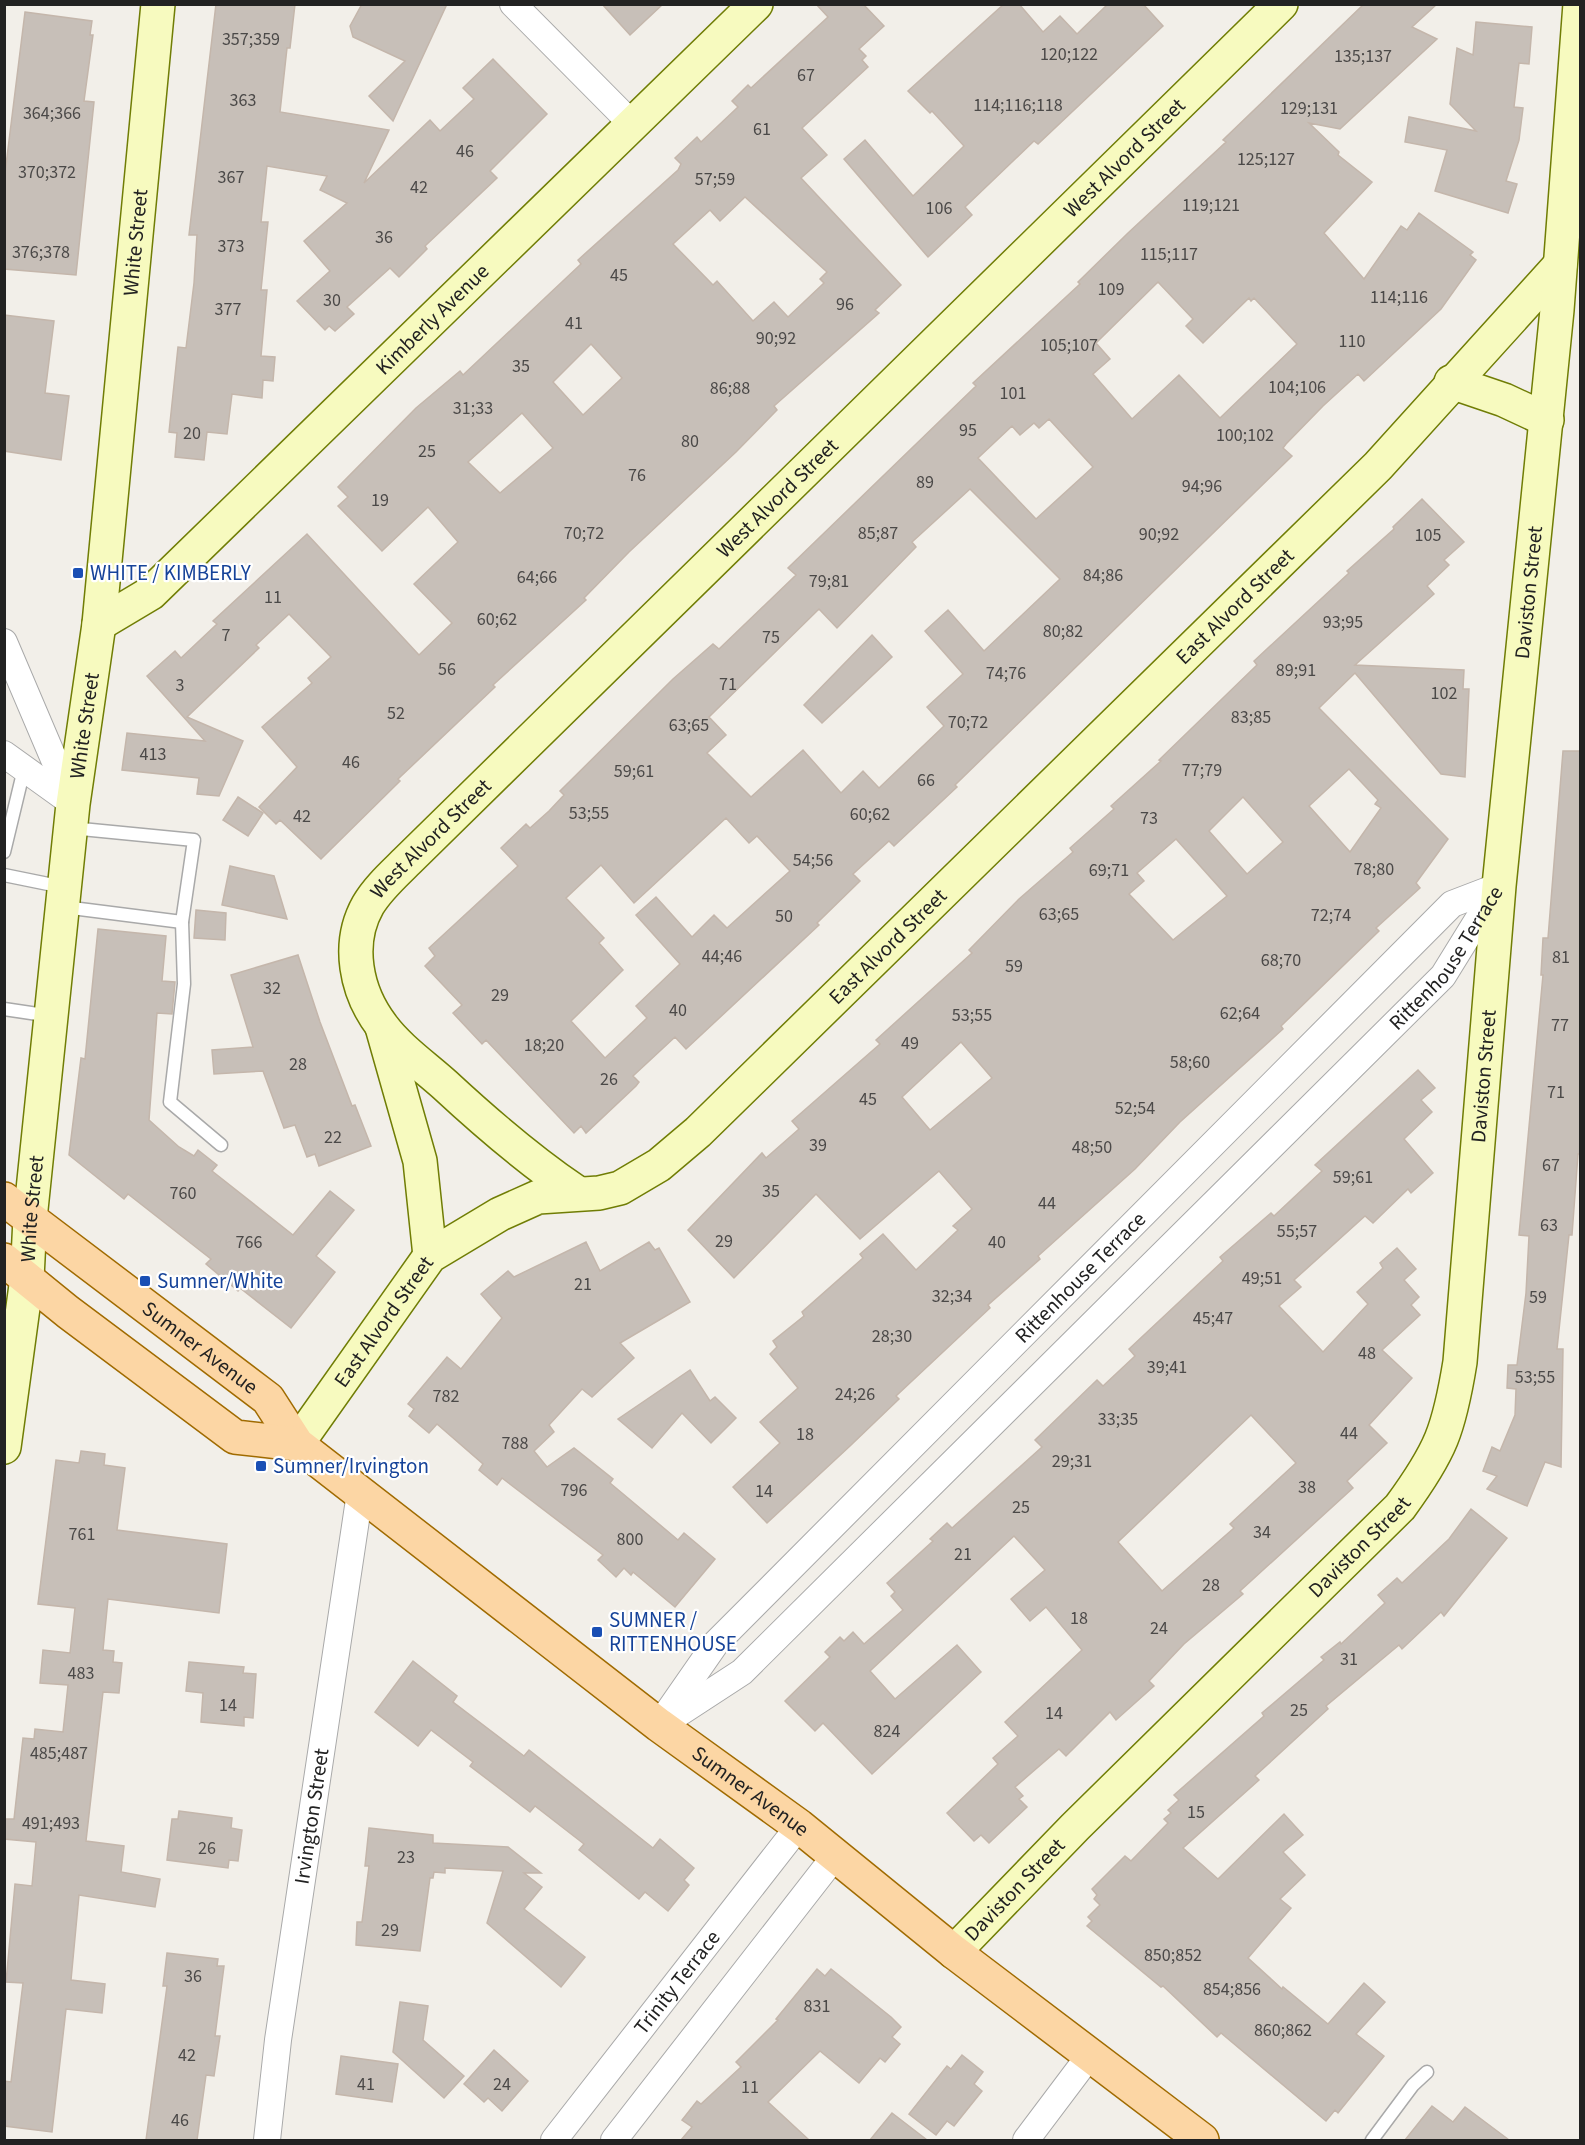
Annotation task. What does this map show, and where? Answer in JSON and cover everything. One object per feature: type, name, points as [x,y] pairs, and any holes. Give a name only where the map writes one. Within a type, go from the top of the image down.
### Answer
[{"type":"main road","name":"White Street","points":[[4,1448],[16,1269],[30,1219],[72,816],[99,624],[158,4]]},
{"type":"main road","name":"Kimberly Avenue","points":[[99,624],[151,593],[756,4]]},
{"type":"main road","name":"West Alvord Street","points":[[430,1256],[420,1161],[382,1027],[366,998],[357,968],[360,926],[368,906],[379,889],[1281,4]]},
{"type":"main road","name":"Daviston Street","points":[[954,1952],[1075,1827],[1400,1507],[1436,1456],[1450,1417],[1460,1362],[1499,886],[1560,265],[1580,4]]},
{"type":"main road","name":"East Alvord Street","points":[[297,1444],[430,1256],[519,1205],[538,1197],[576,1192],[610,1191],[629,1184],[659,1165],[698,1132],[1378,466],[1451,382],[1560,265]]},
{"type":"main road","points":[[1451,382],[1504,400],[1546,420]]},
{"type":"main road","name":"West Alvord Street","points":[[382,1027],[507,1141],[576,1192]]},
{"type":"main road","name":"Sumner Avenue","points":[[4,1199],[268,1400],[297,1444],[659,1725],[798,1826],[954,1952],[1202,2140]]},
{"type":"main road","points":[[16,1269],[68,1312],[235,1437],[297,1444]]},
{"type":"street","points":[[513,4],[633,125]]},
{"type":"street","points":[[4,642],[72,816]]},
{"type":"street","points":[[14,761],[72,816]]},
{"type":"street","name":"Rittenhouse Terrace","points":[[659,1725],[742,1672],[1426,993],[1443,976],[1499,886]]},
{"type":"street","name":"Rittenhouse Terrace","points":[[659,1725],[716,1643],[1452,904],[1499,886]]},
{"type":"street","name":"Irvington Street","points":[[267,2140],[278,2040],[360,1493]]},
{"type":"street","name":"Trinity Terrace","points":[[554,2140],[798,1826]]},
{"type":"street","points":[[614,2140],[835,1856]]},
{"type":"street","points":[[1026,2140],[1090,2055]]},
{"type":"lane","points":[[4,852],[14,761]]},
{"type":"lane","points":[[72,816],[194,840],[182,922],[184,984],[170,1102],[221,1145]]},
{"type":"lane","points":[[4,875],[63,897],[182,922]]},
{"type":"lane","points":[[4,1009],[51,1016]]},
{"type":"lane","points":[[1372,2140],[1413,2085],[1426,2072]]},
{"type":"building","points":[[216,4],[295,4],[290,48],[287,48],[280,112],[389,130],[364,183],[430,120],[440,131],[474,99],[463,88],[493,59],[547,114],[490,171],[497,178],[425,246],[427,249],[399,277],[390,268],[347,307],[354,314],[335,331],[329,326],[325,330],[297,301],[330,271],[304,241],[347,203],[320,190],[327,176],[267,166],[261,222],[268,222],[261,290],[267,290],[261,356],[275,357],[273,381],[263,380],[262,398],[232,394],[227,434],[207,432],[204,460],[175,457],[177,433],[169,432],[178,347],[186,348],[194,283],[197,235],[189,235]]},
{"type":"building","points":[[362,4],[447,4],[393,121],[369,96],[405,61],[353,37],[350,26]]},
{"type":"building","points":[[602,4],[663,4],[630,35]]},
{"type":"building","points":[[816,4],[863,4],[884,26],[859,49],[866,56],[862,60],[868,67],[802,128],[827,155],[801,178],[901,285],[875,310],[879,313],[774,406],[777,410],[736,452],[629,552],[584,598],[586,600],[493,685],[495,687],[398,779],[400,781],[321,859],[280,820],[276,824],[259,807],[297,767],[262,727],[312,683],[308,678],[331,657],[289,614],[256,645],[259,648],[187,717],[243,741],[219,796],[197,794],[199,778],[122,770],[127,733],[205,741],[147,676],[175,651],[181,658],[217,624],[213,621],[307,534],[419,655],[452,623],[414,584],[458,542],[428,507],[382,551],[338,506],[348,497],[338,487],[416,408],[460,371],[463,375],[581,264],[578,260],[678,170],[681,164],[675,158],[697,137],[701,142],[738,107],[732,101],[748,85],[751,88],[828,17]],"holes":[[[745,197],[827,272],[820,279],[824,283],[788,317],[774,302],[753,321],[717,281],[713,285],[673,244],[710,210],[720,221]],[[591,344],[622,378],[583,415],[553,382]],[[522,413],[553,448],[500,493],[468,462]]]},
{"type":"building","points":[[1004,4],[1019,4],[1043,32],[1060,16],[1077,34],[1108,4],[1143,4],[1163,26],[1038,144],[1034,141],[965,207],[972,215],[928,257],[844,159],[865,140],[913,196],[964,146],[932,111],[930,113],[908,91]]},
{"type":"building","points":[[1364,4],[1437,4],[1412,27],[1437,39],[1340,129],[1309,123],[1339,152],[1338,155],[1372,182],[1324,233],[1364,279],[1401,226],[1407,230],[1419,213],[1473,252],[1470,255],[1476,260],[1441,309],[1364,381],[1358,374],[1323,406],[1283,448],[1292,456],[955,785],[957,787],[894,846],[889,841],[853,874],[860,881],[817,923],[819,925],[686,1049],[675,1037],[633,1076],[639,1082],[636,1086],[586,1133],[581,1126],[574,1133],[486,1040],[482,1044],[453,1013],[462,1005],[425,966],[435,956],[429,948],[518,866],[501,848],[526,824],[530,828],[549,811],[564,795],[560,791],[673,679],[713,644],[719,649],[796,575],[788,568],[976,386],[973,383],[1080,284],[1078,282],[1128,233],[1226,142],[1223,140]],"holes":[[[1158,282],[1193,319],[1186,326],[1203,343],[1249,298],[1251,301],[1254,298],[1297,344],[1220,418],[1179,375],[1132,419],[1093,374],[1110,359],[1096,343]],[[1049,419],[1093,467],[1036,519],[978,458],[1012,426],[1020,435],[1034,423],[1039,428]],[[970,489],[1060,579],[984,651],[948,610],[925,631],[963,674],[927,707],[944,726],[879,788],[863,771],[841,793],[803,750],[751,797],[707,753],[726,735],[709,717],[819,609],[837,628],[916,547],[912,542]],[[726,818],[749,843],[757,836],[790,871],[727,928],[714,915],[692,937],[656,897],[636,915],[680,964],[636,1006],[647,1018],[605,1058],[571,1021],[623,970],[599,943],[604,938],[566,898],[601,865],[634,903]]]},
{"type":"building","points":[[25,12],[92,21],[90,35],[93,35],[84,101],[94,102],[76,275],[4,269],[4,181]]},
{"type":"building","points":[[1476,22],[1532,27],[1529,64],[1519,63],[1514,107],[1523,108],[1519,140],[1506,181],[1517,184],[1508,213],[1435,191],[1447,150],[1405,142],[1409,117],[1476,131],[1450,104],[1457,48],[1473,55]]},
{"type":"building","points":[[4,315],[54,321],[45,393],[69,396],[61,460],[4,451]]},
{"type":"building","points":[[1422,499],[1464,542],[1444,560],[1449,565],[1427,586],[1434,594],[1355,665],[1464,670],[1463,689],[1469,689],[1465,777],[1441,774],[1355,673],[1319,708],[1448,839],[1416,883],[1420,888],[1376,928],[1379,931],[1281,1026],[1283,1029],[1180,1122],[1135,1169],[1038,1256],[1040,1259],[988,1305],[990,1308],[896,1396],[899,1399],[767,1523],[733,1487],[780,1443],[760,1422],[798,1388],[770,1354],[777,1347],[773,1341],[804,1316],[802,1312],[863,1258],[860,1254],[883,1234],[916,1270],[958,1230],[953,1226],[972,1209],[939,1171],[860,1239],[816,1194],[734,1278],[688,1230],[762,1153],[766,1158],[799,1129],[792,1121],[880,1044],[876,1040],[972,953],[969,950],[1019,899],[1073,852],[1070,848],[1114,809],[1111,806],[1161,761],[1159,760],[1257,665],[1254,661],[1349,573],[1347,571],[1394,529],[1393,527]],"holes":[[[1349,769],[1378,800],[1375,804],[1381,808],[1350,852],[1309,806]],[[1243,797],[1283,842],[1247,874],[1209,831]],[[1176,839],[1227,896],[1173,940],[1129,894],[1144,881],[1137,873]],[[961,1042],[992,1078],[930,1130],[902,1097]]]},
{"type":"building","points":[[872,635],[892,657],[822,723],[804,705]]},
{"type":"building","points":[[1563,751],[1581,751],[1581,1154],[1578,1154],[1572,1235],[1569,1235],[1557,1349],[1563,1349],[1561,1467],[1545,1462],[1527,1506],[1487,1489],[1497,1476],[1483,1471],[1492,1447],[1500,1451],[1515,1415],[1516,1389],[1507,1388],[1508,1365],[1517,1365],[1526,1293],[1529,1236],[1519,1235],[1543,975],[1541,975],[1543,938],[1548,938]]},
{"type":"building","points":[[238,797],[263,813],[248,836],[223,820]]},
{"type":"building","points":[[230,866],[274,876],[287,919],[222,905]]},
{"type":"building","points":[[196,910],[226,913],[225,940],[194,938]]},
{"type":"building","points":[[98,929],[166,936],[162,981],[175,982],[172,1014],[157,1013],[149,1120],[179,1147],[194,1156],[198,1150],[217,1165],[212,1171],[293,1235],[330,1191],[354,1210],[316,1256],[335,1272],[291,1328],[240,1288],[238,1291],[206,1264],[211,1259],[128,1194],[124,1199],[69,1155],[81,1058],[85,1059]]},
{"type":"building","points":[[298,955],[320,1022],[352,1106],[355,1105],[371,1146],[319,1166],[315,1154],[307,1157],[295,1125],[284,1128],[263,1071],[214,1074],[212,1050],[253,1047],[231,975]]},
{"type":"building","points":[[1418,1070],[1435,1088],[1421,1100],[1432,1112],[1404,1139],[1433,1173],[1411,1193],[1408,1189],[1373,1223],[1365,1216],[1294,1280],[1301,1287],[1279,1306],[1323,1352],[1368,1304],[1357,1292],[1383,1268],[1380,1263],[1397,1248],[1416,1269],[1404,1280],[1419,1297],[1411,1305],[1420,1315],[1382,1350],[1412,1378],[1369,1425],[1387,1443],[1347,1481],[1353,1488],[1240,1591],[1243,1594],[1184,1644],[1149,1681],[1154,1686],[1116,1720],[1110,1712],[1066,1756],[1059,1749],[1015,1787],[1023,1796],[1019,1799],[1027,1807],[989,1843],[981,1835],[974,1841],[947,1813],[998,1764],[993,1758],[1018,1736],[1005,1722],[1082,1650],[1046,1607],[1030,1621],[1011,1599],[1045,1570],[1014,1536],[870,1671],[895,1699],[957,1645],[981,1672],[872,1774],[823,1723],[815,1731],[785,1701],[830,1657],[825,1652],[840,1637],[844,1641],[853,1632],[864,1644],[903,1610],[891,1596],[895,1592],[887,1583],[933,1541],[930,1539],[947,1523],[952,1528],[1042,1447],[1035,1440],[1097,1380],[1103,1386],[1135,1356],[1129,1349],[1223,1261],[1220,1257],[1271,1213],[1274,1216],[1322,1171],[1315,1165]],"holes":[[[1251,1415],[1296,1463],[1230,1524],[1234,1528],[1162,1591],[1118,1542]]]},
{"type":"building","points":[[586,1242],[600,1271],[649,1242],[655,1250],[659,1248],[690,1302],[620,1343],[634,1358],[592,1397],[582,1389],[549,1425],[554,1432],[534,1451],[547,1467],[574,1448],[613,1479],[610,1483],[678,1540],[684,1533],[715,1559],[675,1607],[633,1572],[631,1575],[624,1568],[616,1577],[598,1560],[603,1555],[502,1478],[497,1485],[479,1470],[483,1464],[437,1424],[429,1433],[409,1416],[414,1409],[408,1404],[447,1357],[461,1369],[502,1318],[481,1294],[508,1271],[514,1277]]},
{"type":"building","points":[[690,1370],[710,1401],[715,1397],[736,1418],[711,1443],[682,1413],[652,1448],[618,1419]]},
{"type":"building","points":[[81,1451],[105,1454],[104,1465],[125,1468],[117,1530],[227,1544],[219,1613],[108,1599],[103,1650],[114,1651],[113,1662],[122,1663],[119,1693],[103,1692],[86,1841],[124,1846],[121,1872],[160,1879],[155,1907],[79,1895],[71,1980],[105,1984],[102,2013],[66,2009],[52,2132],[4,2126],[4,2081],[11,2082],[23,1983],[6,1982],[15,1884],[32,1886],[36,1842],[4,1839],[4,1819],[14,1819],[23,1738],[34,1739],[35,1729],[63,1732],[68,1685],[40,1683],[43,1650],[70,1653],[75,1608],[38,1604],[56,1460],[79,1463]]},
{"type":"building","points":[[1471,1509],[1507,1538],[1444,1616],[1441,1612],[1402,1649],[1399,1645],[1326,1706],[1328,1709],[1255,1776],[1259,1780],[1183,1848],[1218,1879],[1284,1814],[1303,1835],[1283,1852],[1305,1875],[1280,1899],[1291,1908],[1248,1958],[1282,1989],[1283,1987],[1328,2024],[1364,1983],[1385,2002],[1356,2034],[1384,2056],[1338,2113],[1335,2110],[1326,2121],[1221,2033],[1217,2037],[1163,1986],[1161,1987],[1087,1926],[1092,1921],[1088,1917],[1100,1905],[1094,1899],[1097,1895],[1092,1889],[1125,1856],[1131,1861],[1168,1823],[1164,1819],[1171,1813],[1168,1810],[1179,1800],[1174,1795],[1264,1716],[1262,1713],[1324,1660],[1321,1657],[1340,1642],[1341,1644],[1385,1603],[1378,1595],[1397,1578],[1402,1583],[1449,1539]]},
{"type":"building","points":[[413,1661],[457,1696],[453,1702],[524,1756],[529,1750],[653,1848],[660,1839],[694,1868],[684,1880],[689,1885],[668,1911],[645,1892],[639,1899],[579,1850],[584,1844],[535,1806],[530,1812],[470,1766],[473,1762],[431,1730],[418,1746],[375,1712]]},
{"type":"building","points":[[189,1662],[244,1667],[243,1673],[256,1674],[253,1718],[244,1717],[244,1726],[201,1722],[203,1693],[186,1691]]},
{"type":"building","points":[[179,1811],[232,1818],[231,1828],[242,1830],[238,1861],[229,1860],[228,1868],[167,1860],[172,1819],[178,1819]]},
{"type":"building","points":[[369,1828],[433,1835],[433,1843],[508,1847],[541,1873],[524,1873],[542,1887],[524,1909],[585,1957],[561,1987],[487,1923],[503,1871],[445,1868],[445,1873],[434,1872],[433,1878],[430,1878],[420,1951],[356,1945],[357,1922],[362,1922],[369,1866],[365,1866]]},
{"type":"building","points":[[167,1953],[218,1959],[217,1966],[224,1966],[215,2036],[220,2036],[214,2076],[206,2075],[197,2140],[146,2140],[167,1986],[163,1986]]},
{"type":"building","points":[[817,1969],[825,1976],[831,1969],[891,2017],[901,2027],[892,2037],[900,2044],[885,2062],[880,2058],[859,2083],[820,2051],[768,2102],[809,2140],[681,2140],[692,2127],[682,2120],[697,2101],[701,2104],[741,2067],[736,2062],[778,2020],[776,2019]]},
{"type":"building","points":[[400,2002],[428,2006],[423,2040],[464,2076],[444,2098],[393,2052]]},
{"type":"building","points":[[494,2050],[528,2081],[502,2111],[488,2098],[484,2102],[464,2084]]},
{"type":"building","points":[[962,2055],[983,2072],[974,2084],[982,2091],[954,2126],[947,2121],[936,2135],[909,2114],[947,2066],[951,2069]]},
{"type":"building","points":[[341,2056],[398,2064],[392,2102],[336,2094]]},
{"type":"building","points":[[1432,2106],[1453,2122],[1465,2107],[1509,2140],[1405,2140]]},
{"type":"building","points":[[892,2113],[927,2140],[870,2140]]},
{"type":"place","name":"WHITE / KIMBERLY","points":[[78,573]]},
{"type":"place","name":"Sumner/White","points":[[145,1281]]},
{"type":"place","name":"Sumner/Irvington","points":[[261,1466]]},
{"type":"place","name":"SUMNER / RITTENHOUSE","points":[[597,1632]]}]
